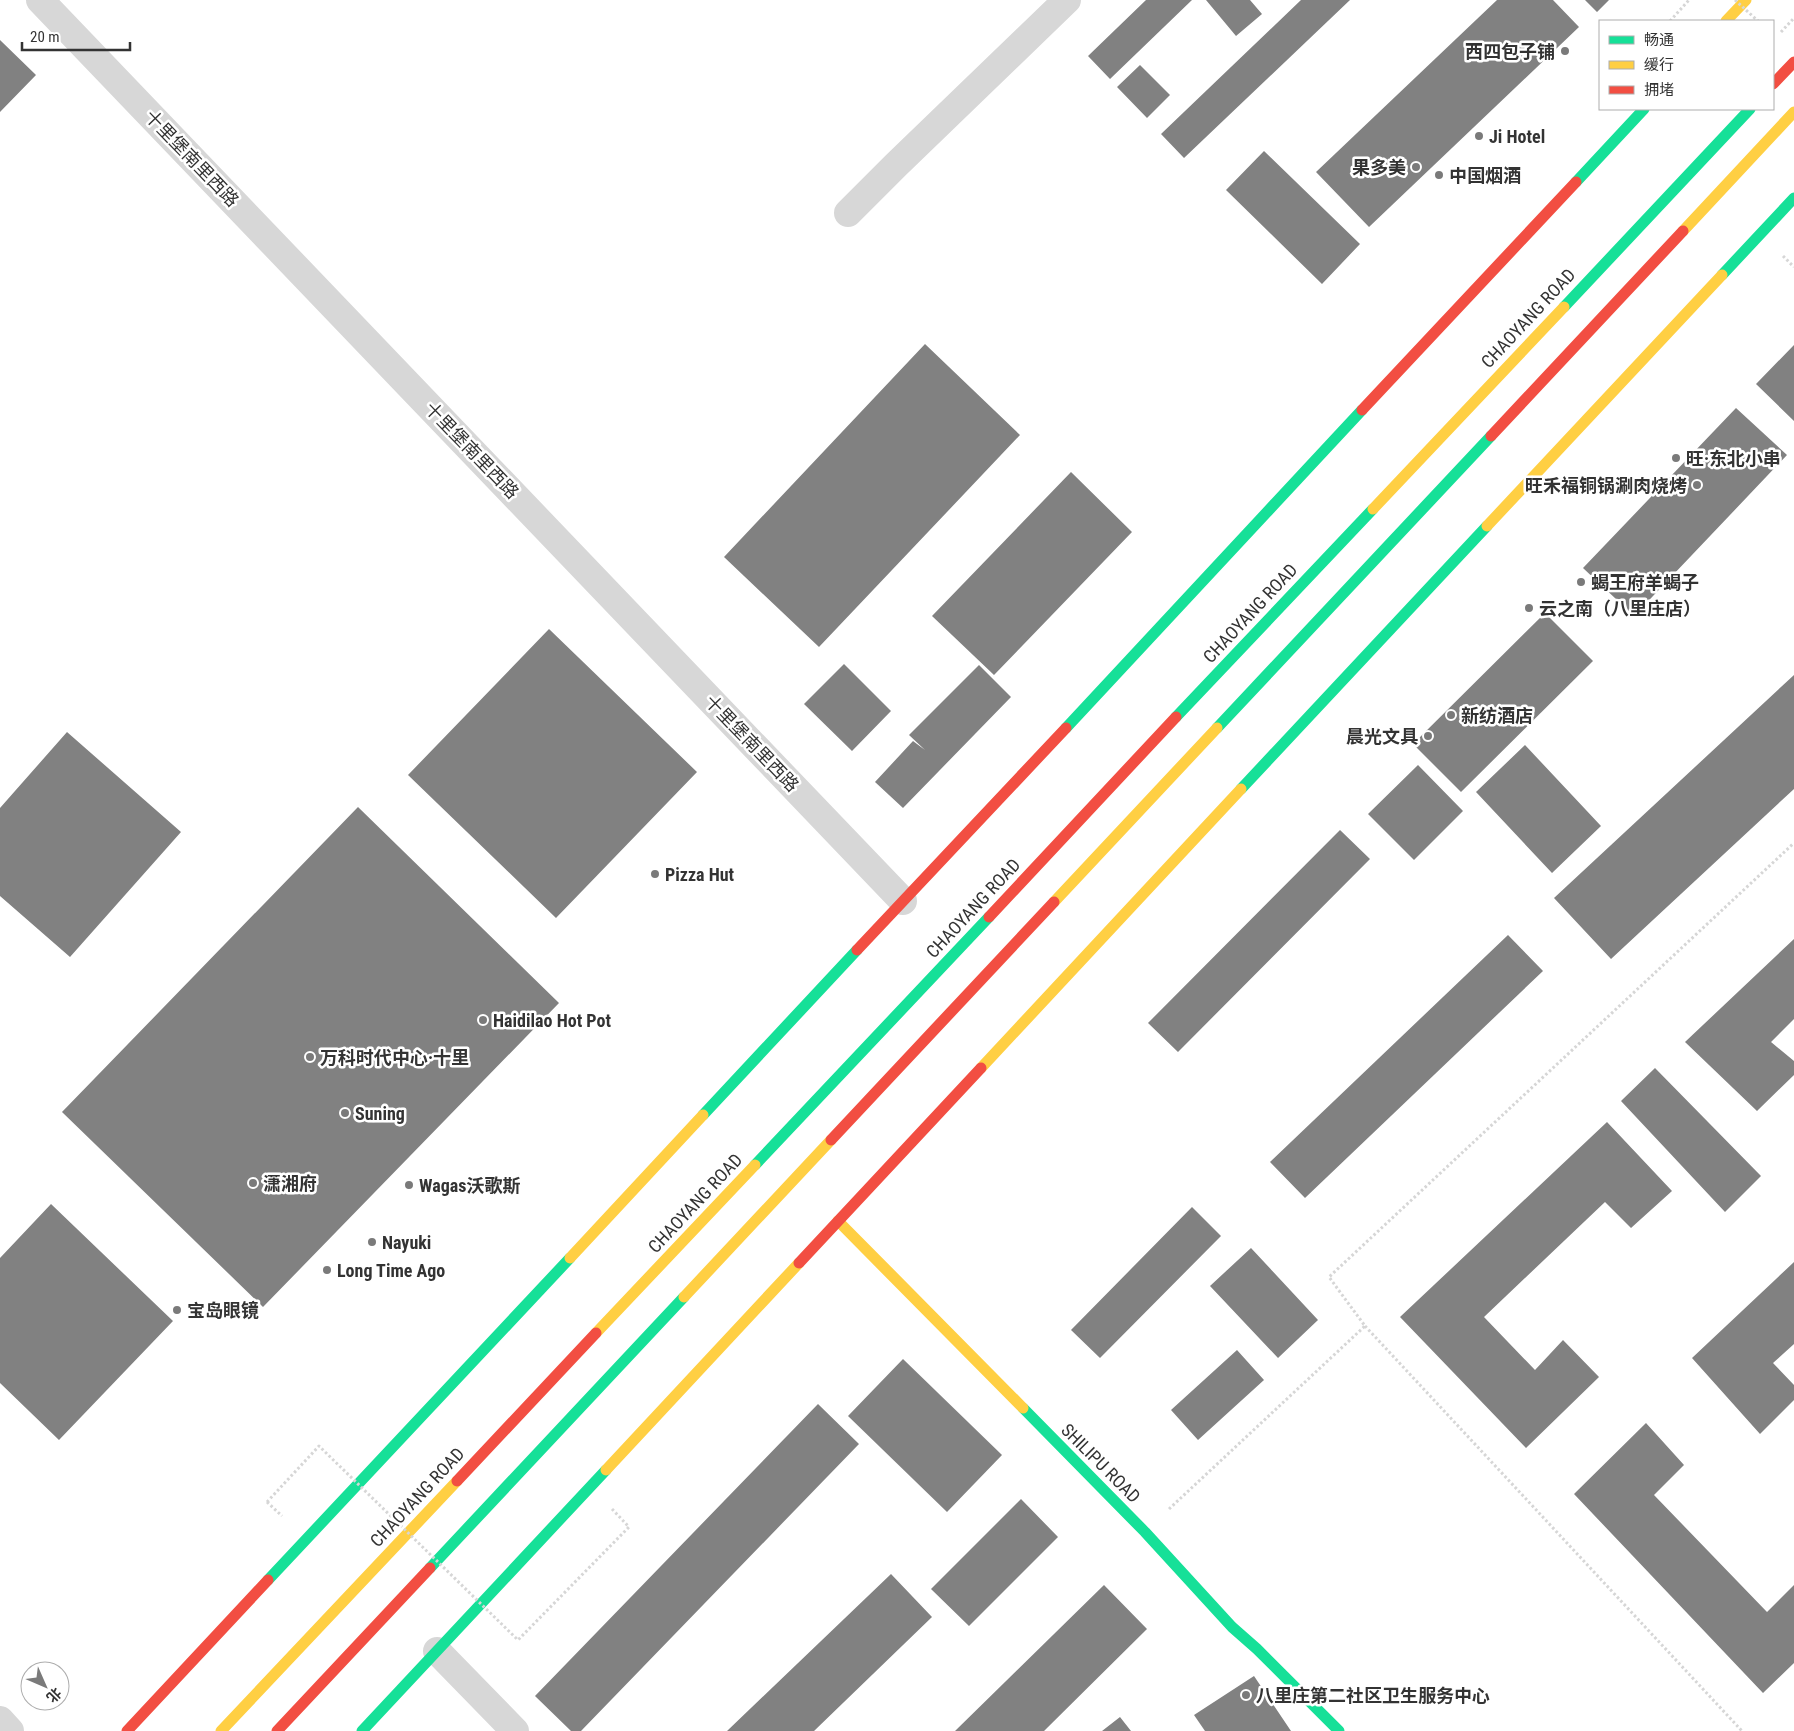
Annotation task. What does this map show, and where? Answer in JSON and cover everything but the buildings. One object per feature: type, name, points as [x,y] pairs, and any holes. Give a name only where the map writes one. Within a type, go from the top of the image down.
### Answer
[{"type":"main road","points":[[1727,20],[1746,0]]},
{"type":"main road","points":[[1774,83],[1794,62]]},
{"type":"main road","points":[[127,1731],[1643,110]]},
{"type":"main road","name":"CHAOYANG ROAD","points":[[221,1731],[1749,110]]},
{"type":"main road","points":[[278,1731],[1794,112]]},
{"type":"main road","points":[[362,1731],[1794,198]]},
{"type":"main road","name":"SHILIPU ROAD","points":[[838,1222],[1145,1532],[1232,1627],[1257,1649],[1339,1731]]},
{"type":"street","name":"十里堡南里西路","points":[[40,0],[904,900]]},
{"type":"street","points":[[848,213],[1067,0]]},
{"type":"street","points":[[437,1651],[515,1731]]},
{"type":"street","points":[[0,1720],[10,1731]]},
{"type":"path","points":[[1671,20],[1689,0]]},
{"type":"path","points":[[1735,0],[1757,20]]},
{"type":"path","points":[[1776,37],[1794,18]]},
{"type":"path","points":[[1742,1731],[1364,1326],[1329,1276],[1794,843]]},
{"type":"path","points":[[1145,1532],[1364,1326]]},
{"type":"path","points":[[266,1502],[319,1446],[518,1640],[629,1526]]},
{"type":"traffic: fast","points":[[1576,182],[1643,110]]},
{"type":"traffic: fast","points":[[1564,307],[1749,110]]},
{"type":"traffic: fast","points":[[1722,275],[1794,198]]},
{"type":"traffic: fast","points":[[1066,728],[1362,410]]},
{"type":"traffic: fast","points":[[1217,728],[1491,436]]},
{"type":"traffic: fast","points":[[1176,717],[1373,509]]},
{"type":"traffic: fast","points":[[1241,789],[1487,526]]},
{"type":"traffic: fast","points":[[755,1165],[989,917]]},
{"type":"traffic: fast","points":[[703,1115],[857,950]]},
{"type":"traffic: fast","points":[[268,1580],[570,1258]]},
{"type":"traffic: fast","points":[[430,1568],[684,1297]]},
{"type":"traffic: fast","points":[[1023,1408],[1145,1532],[1232,1627],[1257,1649],[1339,1731]]},
{"type":"traffic: fast","points":[[362,1731],[606,1470]]},
{"type":"traffic: slow","points":[[1727,20],[1746,0]]},
{"type":"traffic: slow","points":[[1683,231],[1794,112]]},
{"type":"traffic: slow","points":[[1487,526],[1722,275]]},
{"type":"traffic: slow","points":[[1373,509],[1564,307]]},
{"type":"traffic: slow","points":[[1054,902],[1217,728]]},
{"type":"traffic: slow","points":[[981,1068],[1241,789]]},
{"type":"traffic: slow","points":[[570,1258],[703,1115]]},
{"type":"traffic: slow","points":[[684,1297],[831,1140]]},
{"type":"traffic: slow","points":[[596,1333],[755,1165]]},
{"type":"traffic: slow","points":[[838,1221],[1023,1408]]},
{"type":"traffic: slow","points":[[606,1470],[799,1263]]},
{"type":"traffic: slow","points":[[221,1731],[457,1481]]},
{"type":"traffic: jam","points":[[1774,83],[1794,62]]},
{"type":"traffic: jam","points":[[1362,410],[1576,182]]},
{"type":"traffic: jam","points":[[1491,436],[1683,231]]},
{"type":"traffic: jam","points":[[989,917],[1176,717]]},
{"type":"traffic: jam","points":[[857,950],[1066,728]]},
{"type":"traffic: jam","points":[[831,1140],[1054,902]]},
{"type":"traffic: jam","points":[[799,1263],[981,1068]]},
{"type":"traffic: jam","points":[[457,1481],[596,1333]]},
{"type":"traffic: jam","points":[[277,1731],[430,1568]]},
{"type":"traffic: jam","points":[[127,1731],[268,1580]]},
{"type":"place","name":"西四包子铺","points":[[1565,51]]},
{"type":"place","name":"Ji Hotel","points":[[1479,136]]},
{"type":"place","name":"果多美","points":[[1416,167]]},
{"type":"place","name":"中国烟酒","points":[[1439,175]]},
{"type":"place","name":"旺·东北小串","points":[[1676,458]]},
{"type":"place","name":"旺禾福铜锅涮肉烧烤","points":[[1697,485]]},
{"type":"place","name":"蝎王府羊蝎子","points":[[1581,582]]},
{"type":"place","name":"云之南（八里庄店）","points":[[1529,608]]},
{"type":"place","name":"新纺酒店","points":[[1451,715]]},
{"type":"place","name":"晨光文具","points":[[1428,736]]},
{"type":"place","name":"Pizza Hut","points":[[655,874]]},
{"type":"place","name":"Haidilao Hot Pot","points":[[483,1020]]},
{"type":"place","name":"万科时代中心·十里","points":[[310,1057]]},
{"type":"place","name":"Suning","points":[[345,1113]]},
{"type":"place","name":"潇湘府","points":[[253,1183]]},
{"type":"place","name":"Wagas沃歌斯","points":[[409,1185]]},
{"type":"place","name":"Nayuki","points":[[372,1242]]},
{"type":"place","name":"Long Time Ago","points":[[327,1270]]},
{"type":"place","name":"宝岛眼镜","points":[[177,1310]]},
{"type":"place","name":"八里庄第二社区卫生服务中心","points":[[1246,1695]]}]
